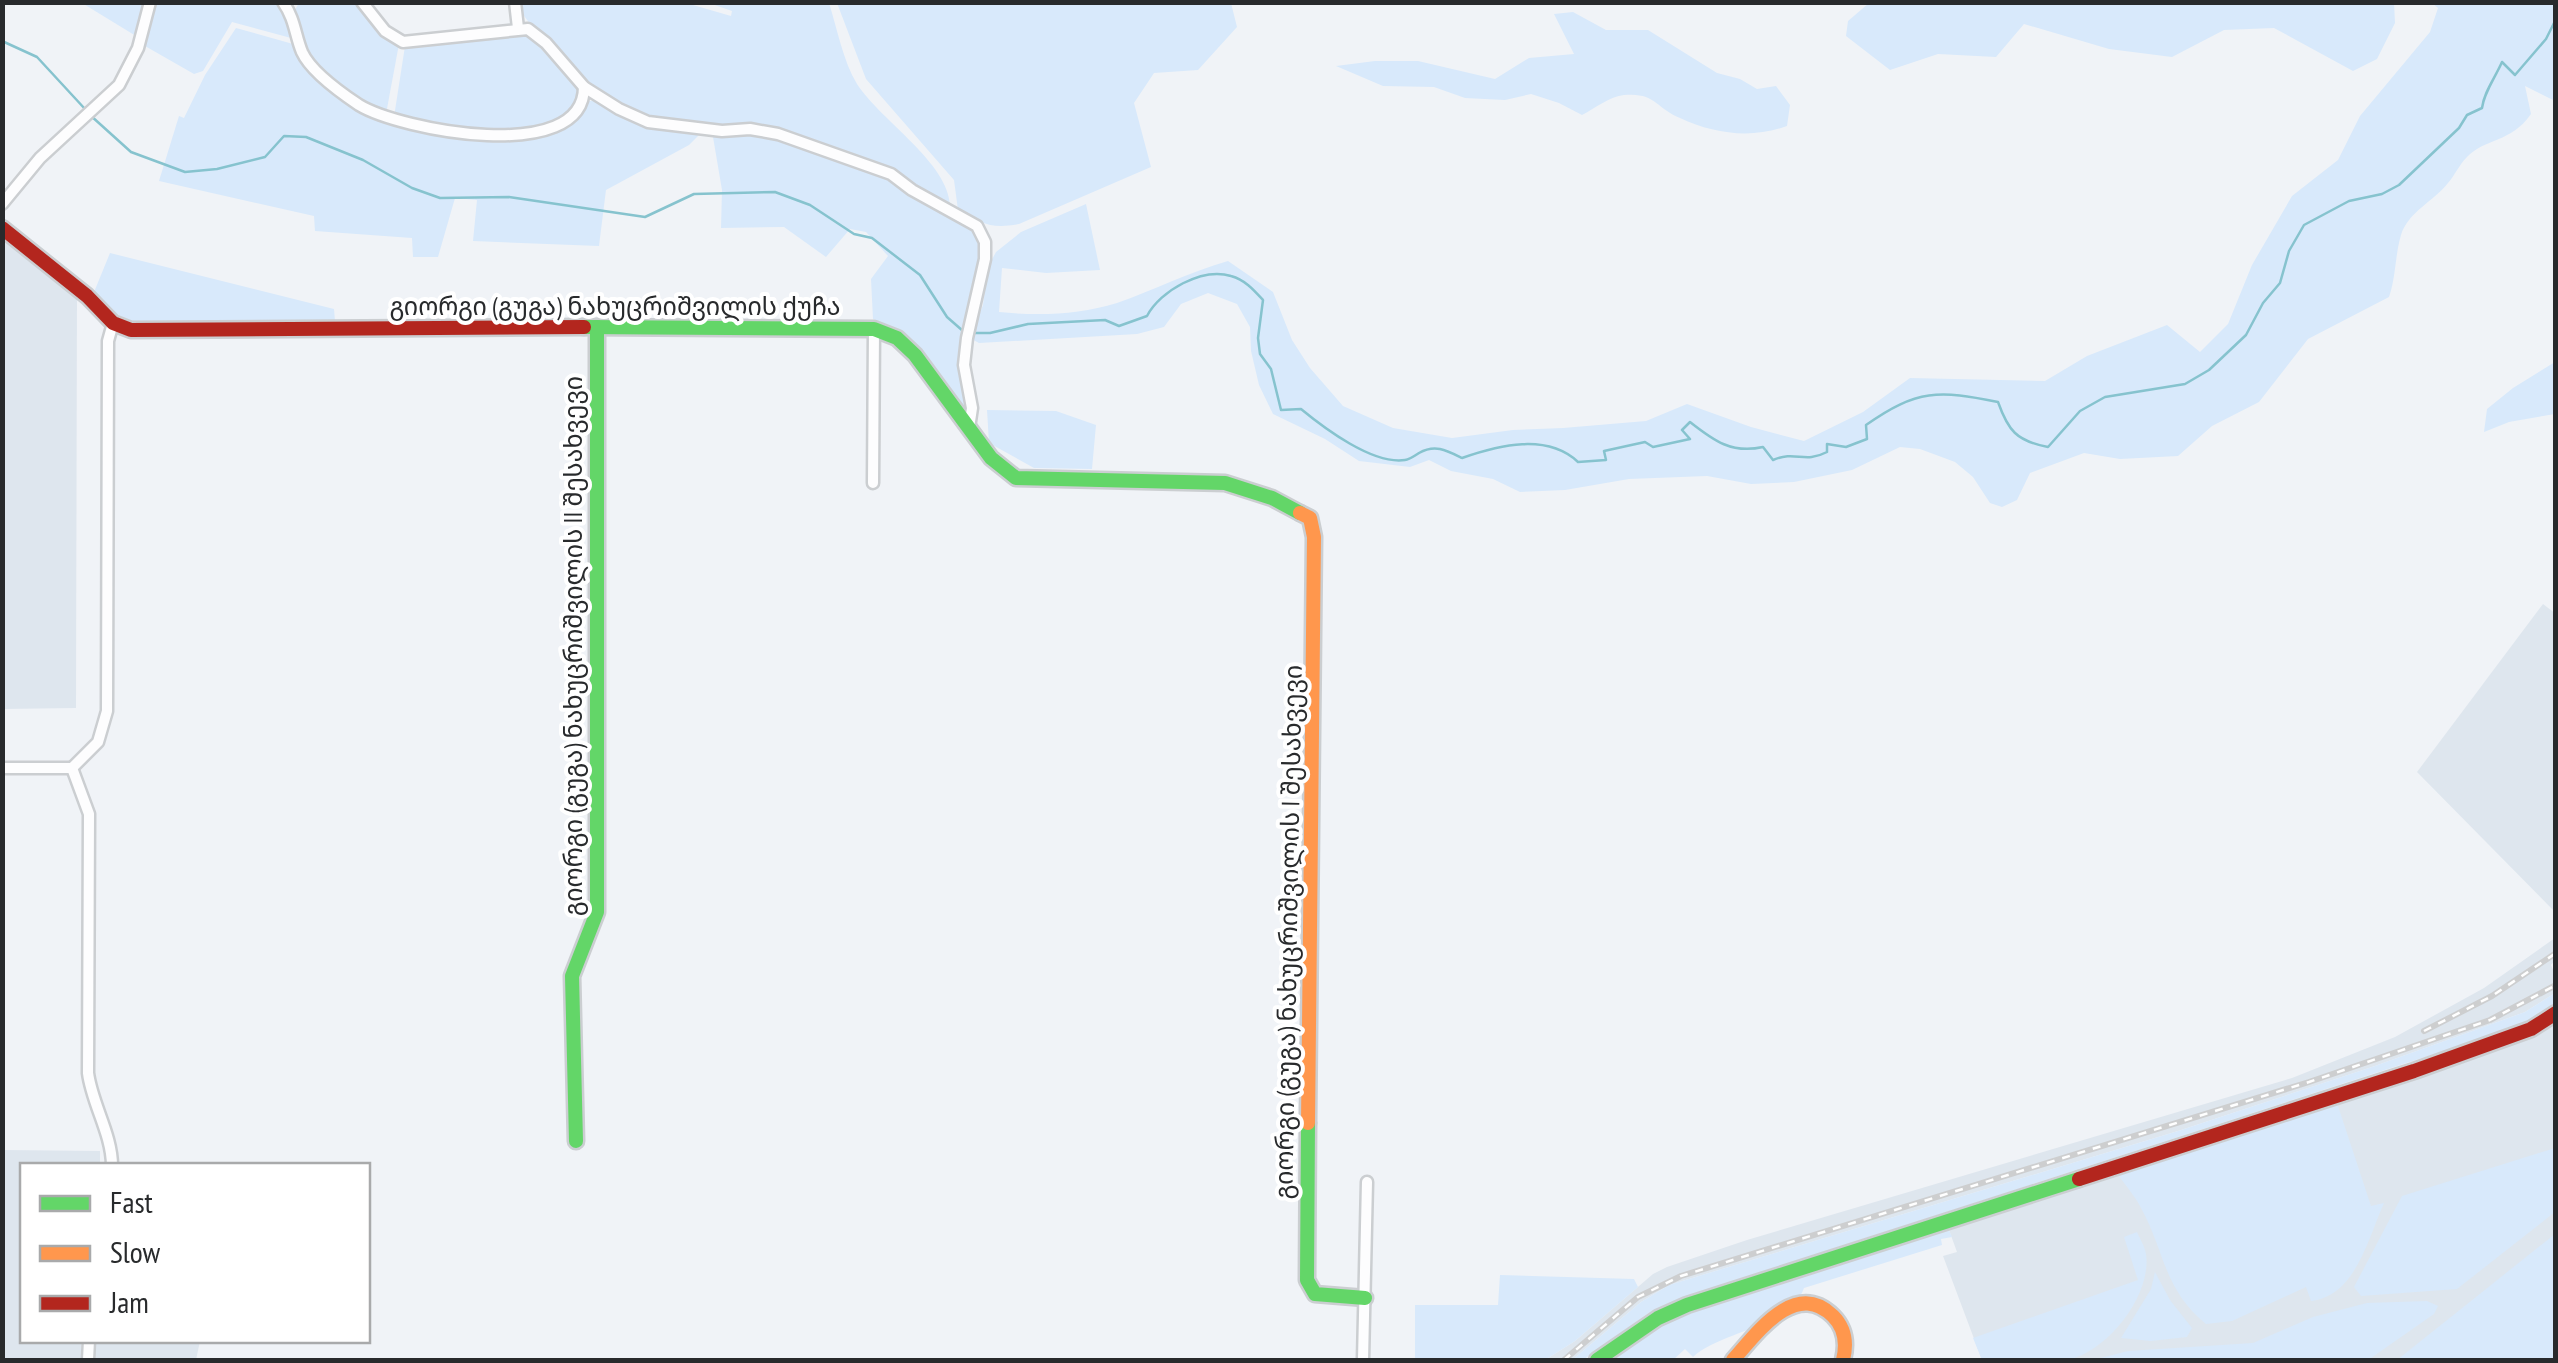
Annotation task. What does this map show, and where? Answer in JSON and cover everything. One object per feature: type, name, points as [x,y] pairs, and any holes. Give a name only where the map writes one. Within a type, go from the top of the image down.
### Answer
[{"type":"street","points":[[2,204],[40,158],[120,85],[138,48],[150,2]]},
{"type":"street","points":[[284,2],[294,18],[305,58],[358,104],[389,120],[481,136],[545,130],[570,120],[584,98],[584,87]]},
{"type":"street","points":[[362,2],[386,31],[403,42],[528,30],[546,43],[584,87],[648,122],[750,129],[796,140],[891,174],[977,226],[984,242],[985,259],[964,365],[972,408],[968,428]]},
{"type":"street","points":[[516,2],[518,28]]},
{"type":"street","points":[[2,228],[87,296],[113,323],[108,341],[106,711],[98,742],[72,768],[2,768]]},
{"type":"street","name":"გიორგი (გუგა) ნახუცრიშვილის ქუჩა","points":[[113,323],[130,330],[874,329],[897,338],[992,458],[1016,478],[1225,484],[1272,498],[1310,518]]},
{"type":"street","name":"გიორგი (გუგა) ნახუცრიშვილის II შესახვევი","points":[[576,1141],[572,976],[593,931],[597,912],[597,327]]},
{"type":"street","points":[[873,484],[874,329]]},
{"type":"street","name":"გიორგი (გუგა) ნახუცრიშვილის I შესახვევი","points":[[1310,518],[1314,538],[1307,1280],[1315,1294],[1365,1298]]},
{"type":"street","points":[[72,768],[89,814],[88,1073],[112,1163]]},
{"type":"street","points":[[1597,1360],[1658,1318],[1687,1304],[2414,1071],[2531,1028],[2556,1013]]},
{"type":"street","points":[[1364,1360],[1367,1182]]},
{"type":"street","points":[[1733,1360],[1782,1309],[1794,1302],[1808,1302],[1829,1312],[1838,1322],[1845,1338],[1843,1360]]},
{"type":"shaded area","points":[[153,2],[280,3],[296,35],[291,38],[232,22],[203,71],[194,74],[145,46],[143,40]]},
{"type":"shaded area","points":[[2394,2],[2395,23],[2377,59],[2353,71],[2274,28],[2224,30],[2172,57],[2109,49],[2024,24],[1996,57],[1938,54],[1890,70],[1846,36],[1848,21],[1869,3]]},
{"type":"shaded area","points":[[82,3],[145,3],[137,36],[136,36]]},
{"type":"shaded area","points":[[299,3],[357,3],[399,44],[386,114],[351,95],[316,61],[293,13]]},
{"type":"shaded area","points":[[519,3],[686,3],[731,16],[732,11],[709,3],[829,3],[857,84],[926,158],[947,190],[950,206],[868,166],[782,131],[669,122],[628,109],[592,85],[529,22]]},
{"type":"shaded area","points":[[837,3],[1231,3],[1237,27],[1198,70],[1154,73],[1134,103],[1151,167],[1019,224],[1001,226],[980,222],[958,210],[954,180],[866,79]]},
{"type":"shaded area","points":[[2432,3],[2555,3],[2555,101],[2525,86],[2531,114],[2515,130],[2474,151],[2409,220],[2401,235],[2389,297],[2308,339],[2259,402],[2212,426],[2178,456],[2120,459],[2084,453],[2030,473],[2017,500],[2002,507],[1990,503],[1973,477],[1955,462],[1920,449],[1900,447],[1852,470],[1794,482],[1751,484],[1707,476],[1629,479],[1565,490],[1520,492],[1493,479],[1451,471],[1429,460],[1410,467],[1359,461],[1273,414],[1259,385],[1250,327],[1237,304],[1208,293],[1181,304],[1164,327],[1137,334],[979,343],[970,338],[983,305],[988,267],[996,252],[1021,232],[1086,204],[1100,270],[1046,273],[1002,268],[999,312],[1058,314],[1102,307],[1228,261],[1273,292],[1292,340],[1343,406],[1393,428],[1452,438],[1646,421],[1687,404],[1804,441],[1863,412],[1910,378],[2045,381],[2087,356],[2167,325],[2200,352],[2228,324],[2252,265],[2292,196],[2338,160],[2360,116],[2430,32],[2438,8]]},
{"type":"shaded area","points":[[1573,12],[1606,30],[1648,30],[1717,73],[1757,89],[1776,86],[1790,105],[1787,126],[1747,133],[1720,131],[1680,118],[1649,98],[1634,95],[1613,98],[1582,115],[1531,94],[1505,100],[1465,98],[1434,87],[1383,86],[1336,66],[1418,61],[1495,79],[1529,58],[1574,54],[1554,14]]},
{"type":"shaded area","points":[[236,28],[293,44],[304,64],[386,124],[480,140],[528,137],[553,133],[573,124],[589,101],[596,101],[651,126],[758,134],[792,141],[851,162],[919,194],[969,226],[980,240],[981,276],[959,354],[967,404],[962,411],[913,346],[873,319],[871,279],[888,256],[866,232],[850,229],[826,257],[784,227],[721,228],[722,190],[713,137],[700,134],[689,145],[606,190],[599,246],[473,241],[477,200],[455,198],[438,257],[413,257],[412,238],[315,231],[314,216],[159,181],[179,116],[184,118],[205,75]]},
{"type":"shaded area","points":[[527,33],[578,90],[573,111],[556,123],[531,130],[501,131],[394,117],[405,46]]},
{"type":"shaded area","points":[[2,235],[77,298],[76,708],[3,709]]},
{"type":"shaded area","points":[[110,253],[334,309],[335,321],[132,324],[92,297]]},
{"type":"shaded area","points":[[2555,362],[2555,414],[2509,422],[2484,432],[2487,409]]},
{"type":"shaded area","points":[[987,410],[1056,411],[1096,425],[1092,469],[1034,468],[989,443]]},
{"type":"shaded area","points":[[2543,604],[2556,614],[2555,912],[2417,772]]},
{"type":"shaded area","points":[[2555,938],[2555,960],[2551,965],[2555,993],[2525,1012],[2178,1131],[1669,1285],[1641,1302],[1572,1360],[1545,1360],[1575,1341],[1653,1274],[1667,1267],[2292,1078],[2395,1037],[2484,988]]},
{"type":"shaded area","points":[[2555,993],[2555,1006],[2527,1024],[1681,1298],[1647,1314],[1583,1360],[1572,1360],[1641,1302],[1669,1285],[2178,1131],[2525,1012]]},
{"type":"shaded area","points":[[2555,1022],[2555,1360],[1982,1360],[1943,1256],[1957,1252],[1949,1230],[2524,1041]]},
{"type":"shaded area","points":[[2337,1103],[2371,1206],[2384,1203],[2350,1277],[2326,1297],[2311,1301],[2306,1287],[2232,1321],[2206,1324],[2181,1297],[2141,1208],[2118,1175]]},
{"type":"shaded area","points":[[2555,1148],[2555,1212],[2457,1289],[2361,1296],[2354,1287],[2402,1196]]},
{"type":"shaded area","points":[[3,1150],[100,1151],[100,1163],[20,1163],[20,1343],[81,1343],[81,1360],[3,1360]]},
{"type":"shaded area","points":[[1949,1230],[1952,1237],[1941,1239],[1942,1245],[1804,1288],[1785,1311],[1693,1357],[1685,1349],[1673,1360],[1606,1360],[1688,1310]]},
{"type":"shaded area","points":[[2137,1232],[2146,1254],[2142,1287],[2124,1319],[2098,1345],[2068,1360],[1982,1360],[1973,1338],[2138,1280],[2124,1237]]},
{"type":"shaded area","points":[[2555,1234],[2555,1360],[2397,1360]]},
{"type":"shaded area","points":[[2155,1272],[2192,1328],[2187,1337],[2151,1341],[2121,1338],[2151,1289]]},
{"type":"shaded area","points":[[1500,1275],[1634,1279],[1638,1287],[1575,1341],[1545,1360],[1415,1360],[1415,1305],[1498,1305]]},
{"type":"shaded area","points":[[2427,1301],[2438,1306],[2434,1314],[2368,1360],[2093,1360],[2128,1351],[2253,1343],[2313,1317],[2367,1303]]},
{"type":"shaded area","points":[[95,1343],[200,1343],[196,1360],[95,1360]]},
{"type":"waterway","points":[[971,333],[1028,324],[1105,320],[1119,326],[1147,316],[1162,298],[1183,283],[1220,274],[1240,280],[1263,300],[1260,354],[1271,369],[1281,410],[1301,409],[1364,451],[1392,460],[1406,460],[1430,449],[1462,458],[1522,444],[1552,447],[1578,462],[1606,460],[1604,451],[1645,442],[1653,447],[1690,439],[1682,430],[1690,422],[1724,444],[1742,449],[1763,447],[1773,460],[1812,457],[1827,452],[1827,444],[1846,447],[1867,439],[1866,425],[1900,405],[1944,395],[1998,402],[2015,433],[2048,447],[2080,411],[2105,397],[2185,384],[2209,370],[2246,335],[2263,303],[2280,283],[2289,251],[2304,225],[2349,201],[2382,194],[2399,185],[2459,128],[2467,115],[2482,108],[2502,62],[2515,75],[2546,39],[2556,19]]},
{"type":"waterway","points":[[2,41],[37,57],[85,109]]},
{"type":"waterway","points":[[90,115],[131,152],[185,172],[265,157],[284,136],[306,137],[440,198],[509,197],[645,217],[694,194],[775,192],[810,205],[854,234],[872,238],[920,275],[947,317],[963,331]]},
{"type":"railway","points":[[2424,1031],[2492,996],[2556,953]]},
{"type":"railway","points":[[1564,1360],[1638,1297],[1681,1276],[2309,1082],[2490,1020],[2556,985]]},
{"type":"traffic: fast","points":[[584,327],[874,329],[897,338],[915,355],[991,458],[1016,478],[1225,483],[1272,498],[1300,513]]},
{"type":"traffic: fast","points":[[576,1141],[572,976],[597,912],[597,327]]},
{"type":"traffic: fast","points":[[1308,1123],[1307,1280],[1315,1294],[1365,1298]]},
{"type":"traffic: fast","points":[[1597,1360],[1658,1318],[1687,1305],[2079,1179]]},
{"type":"traffic: slow","points":[[1300,513],[1310,518],[1314,537],[1308,1123]]},
{"type":"traffic: slow","points":[[1733,1360],[1765,1324],[1805,1303],[1819,1306],[1837,1321],[1844,1336],[1843,1360]]},
{"type":"traffic: jam","points":[[2,228],[87,296],[113,323],[131,330],[584,327]]},
{"type":"traffic: jam","points":[[2079,1179],[2414,1071],[2531,1029],[2556,1013]]}]
